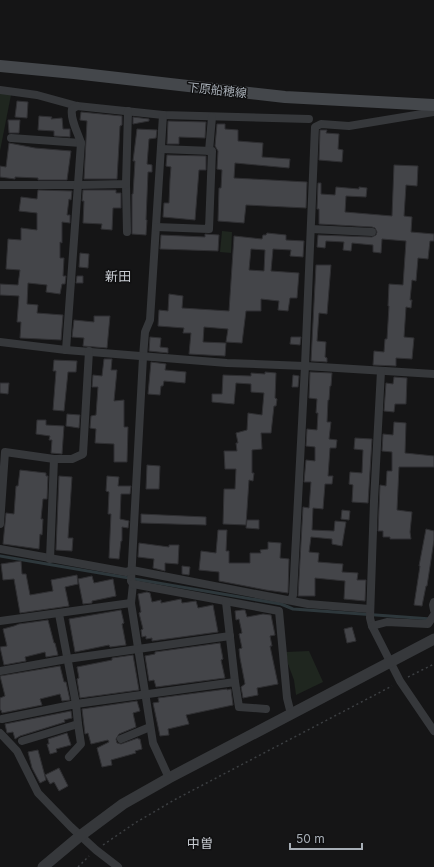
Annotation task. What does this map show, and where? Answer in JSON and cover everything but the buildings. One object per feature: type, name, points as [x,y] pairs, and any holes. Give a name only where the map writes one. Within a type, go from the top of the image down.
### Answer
[{"type":"main road","name":"下原船穂線","points":[[0,66],[285,97],[434,105]]},
{"type":"street","points":[[0,90],[38,95],[77,106],[163,115],[309,119]]},
{"type":"street","points":[[66,350],[81,143],[71,116],[72,110],[77,106]]},
{"type":"street","points":[[127,232],[126,184],[128,111]]},
{"type":"street","points":[[291,600],[293,595],[316,127],[321,124],[349,126],[434,112]]},
{"type":"street","points":[[163,115],[150,320],[145,332],[143,356],[131,603],[144,694],[153,743],[169,778]]},
{"type":"street","points":[[209,151],[212,117]]},
{"type":"street","points":[[11,138],[81,143]]},
{"type":"street","points":[[156,227],[209,229],[212,151],[161,149]]},
{"type":"street","points":[[1,185],[126,184]]},
{"type":"street","points":[[311,229],[372,232]]},
{"type":"street","points":[[0,342],[66,350],[227,363],[434,374]]},
{"type":"street","points":[[0,524],[5,452],[54,459],[72,459],[83,454],[89,351]]},
{"type":"street","points":[[381,371],[374,501],[371,616],[400,681],[434,731]]},
{"type":"street","points":[[50,559],[54,459]]},
{"type":"street","points":[[0,549],[126,572],[132,577],[226,602],[279,611],[287,698],[291,714]]},
{"type":"street","points":[[132,577],[291,600],[371,616],[387,622],[428,624],[433,616],[434,602]]},
{"type":"street","points":[[226,602],[239,707],[266,709]]},
{"type":"street","points":[[0,622],[131,603]]},
{"type":"street","points":[[59,614],[76,704],[81,744],[69,757]]},
{"type":"street","points":[[0,671],[67,659],[230,636]]},
{"type":"street","points":[[43,867],[80,836],[123,804],[169,778],[434,639]]},
{"type":"street","points":[[2,719],[76,704],[235,682]]},
{"type":"street","points":[[22,741],[78,724]]},
{"type":"street","points":[[121,739],[150,727]]},
{"type":"street","points":[[0,733],[17,751],[38,793],[80,836],[118,867]]},
{"type":"path","points":[[405,679],[434,664]]},
{"type":"path","points":[[78,867],[96,850],[135,823],[176,799],[395,684]]},
{"type":"shaded area","points":[[0,93],[11,95],[0,151]]},
{"type":"shaded area","points":[[222,231],[232,232],[231,253],[220,252]]},
{"type":"shaded area","points":[[309,651],[323,682],[296,695],[294,680],[288,664],[286,652]]},
{"type":"waterway","points":[[0,556],[281,604],[293,609],[431,619]]},
{"type":"district","name":"新田","points":[[118,276]]},
{"type":"district","name":"中曽","points":[[200,843]]}]
